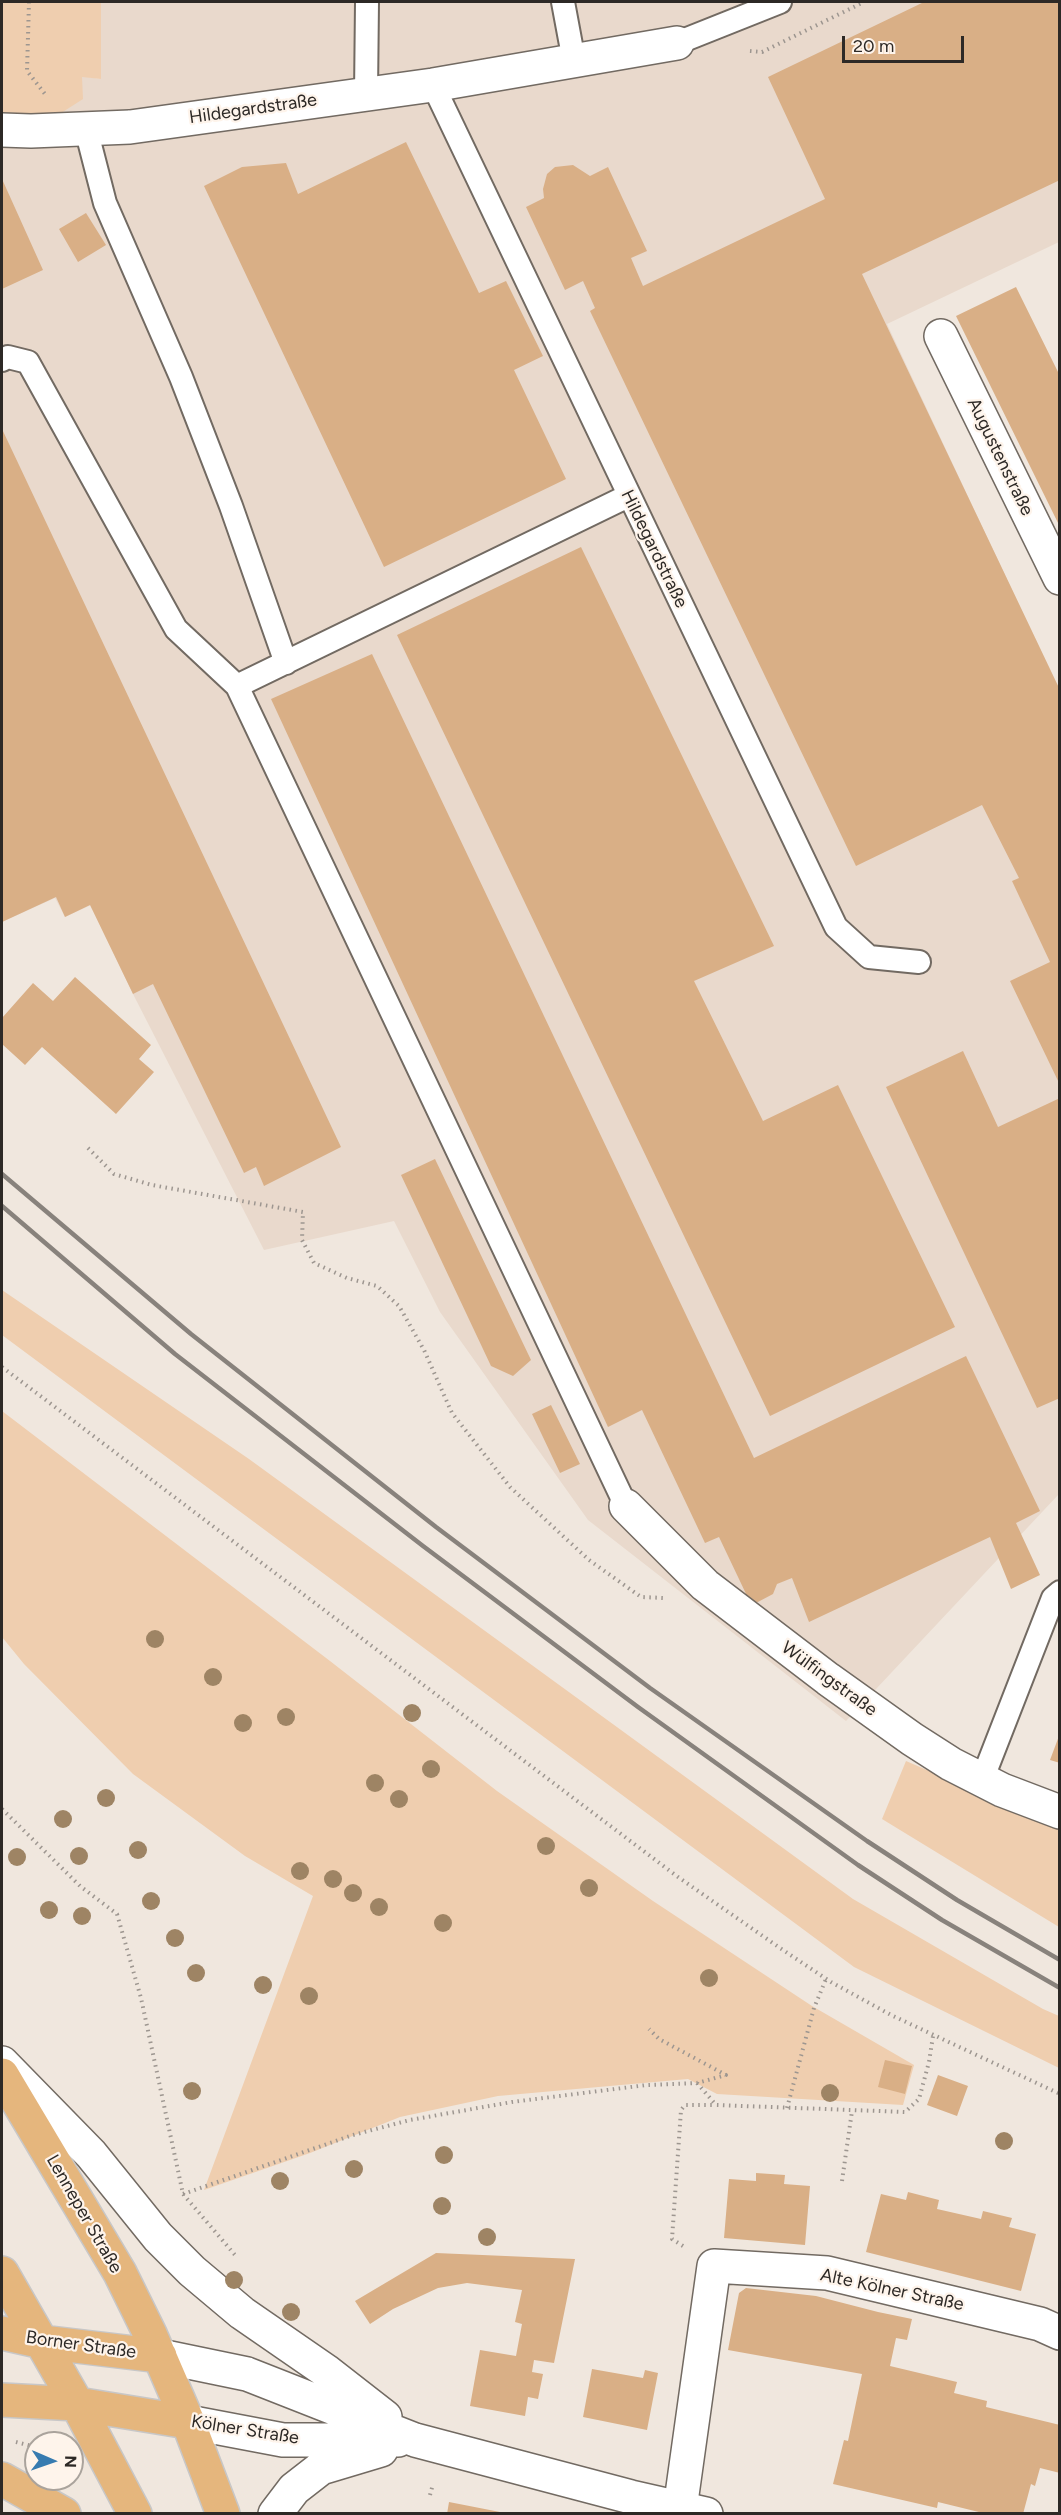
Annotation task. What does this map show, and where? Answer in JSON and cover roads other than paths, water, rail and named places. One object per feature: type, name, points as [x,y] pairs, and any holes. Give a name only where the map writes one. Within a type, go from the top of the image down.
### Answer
[{"type":"main road","name":"Lenneper Straße","points":[[2,2075],[109,2253],[160,2356],[223,2514]]},
{"type":"main road","points":[[2,2273],[77,2404],[135,2514]]},
{"type":"main road","name":"Borner Straße","points":[[2,2333],[42,2342],[160,2356]]},
{"type":"main road","points":[[2,2400],[77,2404]]},
{"type":"main road","name":"Kölner Straße","points":[[77,2404],[188,2422]]},
{"type":"main road","points":[[2,2479],[64,2514]]},
{"type":"street","name":"Hildegardstraße","points":[[2,130],[130,127],[433,85],[677,43]]},
{"type":"street","name":"Augustenstraße","points":[[941,336],[1059,578]]},
{"type":"street","name":"Wülfingstraße","points":[[626,1506],[705,1585],[837,1686],[951,1764],[982,1780],[1059,1812]]},
{"type":"street","points":[[2,2062],[91,2154],[158,2237],[192,2271],[242,2313],[326,2371],[415,2440]]},
{"type":"street","name":"Alte Kölner Straße","points":[[693,2511],[714,2266],[827,2273],[1040,2324],[1059,2333]]},
{"type":"street","name":"Kölner Straße","points":[[160,2356],[247,2374],[415,2440],[693,2511]]},
{"type":"street","name":"Kölner Straße","points":[[188,2422],[283,2440],[415,2440]]},
{"type":"street","points":[[275,2514],[294,2488],[321,2468],[415,2440]]},
{"type":"lane","points":[[366,94],[367,2]]},
{"type":"lane","points":[[563,2],[574,61]]},
{"type":"lane","points":[[677,43],[780,2]]},
{"type":"lane","name":"Hildegardstraße","points":[[433,85],[836,927],[869,957],[919,962]]},
{"type":"lane","points":[[79,129],[105,203],[181,377],[231,506],[286,663]]},
{"type":"lane","points":[[2,360],[8,357],[28,362],[176,629],[237,686],[626,1506]]},
{"type":"lane","points":[[237,686],[628,496]]},
{"type":"lane","points":[[982,1780],[1053,1598],[1059,1592]]},
{"type":"railway","points":[[2,1174],[191,1334],[436,1527],[650,1688],[867,1841],[957,1900],[1060,1960]]},
{"type":"railway","points":[[2,1206],[175,1354],[423,1546],[638,1707],[858,1865],[942,1920],[1060,1988]]}]
